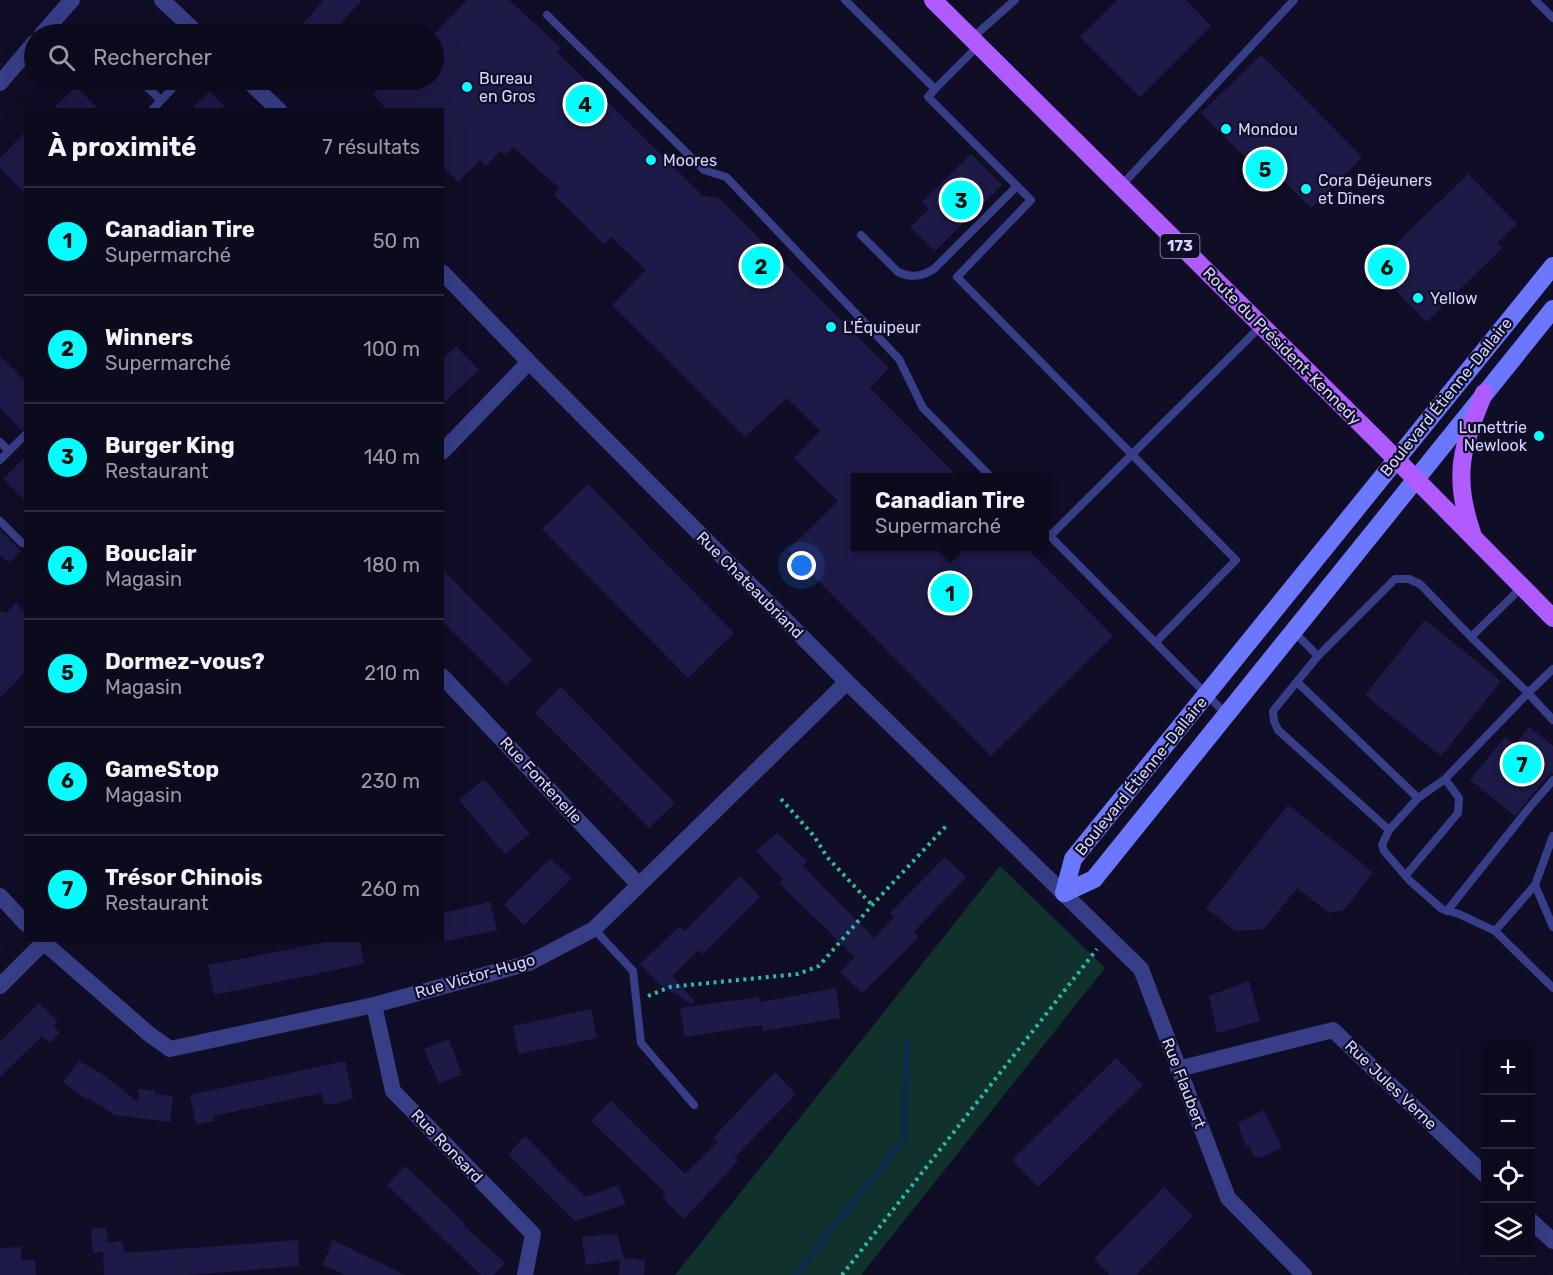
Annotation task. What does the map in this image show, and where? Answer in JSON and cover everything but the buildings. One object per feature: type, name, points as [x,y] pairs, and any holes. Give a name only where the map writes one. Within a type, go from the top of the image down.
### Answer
[{"type":"main road","name":"Route du Président-Kennedy","points":[[933,0],[1553,618]]},
{"type":"main road","points":[[1474,538],[1465,512],[1460,472],[1466,437],[1484,393]]},
{"type":"street","points":[[51,24],[72,0]]},
{"type":"street","points":[[162,0],[187,24]]},
{"type":"street","points":[[0,83],[24,55]]},
{"type":"street","points":[[258,90],[277,108]]},
{"type":"street","name":"Boulevard Étienne-Dallaire","points":[[1064,893],[1073,859],[1553,266]]},
{"type":"street","name":"Rue Chateaubriand","points":[[444,274],[847,682],[1064,893]]},
{"type":"street","name":"Boulevard Étienne-Dallaire","points":[[1064,893],[1094,879],[1553,309]]},
{"type":"street","points":[[444,450],[529,362]]},
{"type":"street","name":"Rue Fontenelle","points":[[444,678],[639,885]]},
{"type":"street","name":"Rue Victor-Hugo","points":[[42,942],[149,1034],[170,1049],[374,1005],[529,963],[594,929],[847,682]]},
{"type":"street","name":"Rue Flaubert","points":[[1064,893],[1141,969],[1228,1198],[1304,1275]]},
{"type":"street","points":[[0,896],[24,922]]},
{"type":"street","points":[[0,986],[42,942]]},
{"type":"street","name":"Rue Ronsard","points":[[374,1005],[393,1091],[533,1234],[525,1275]]},
{"type":"street","name":"Rue Jules Verne","points":[[1178,1069],[1333,1030],[1481,1172]]},
{"type":"street","points":[[1535,1225],[1553,1241]]},
{"type":"lane","points":[[845,0],[935,89]]},
{"type":"lane","points":[[1015,0],[928,97],[1031,200],[957,277],[1236,560],[1156,642]]},
{"type":"lane","points":[[1121,187],[1294,0]]},
{"type":"lane","points":[[1535,0],[1553,18]]},
{"type":"lane","points":[[547,15],[705,170],[726,177],[731,182],[894,353],[923,408],[988,473]]},
{"type":"lane","points":[[150,90],[161,100]]},
{"type":"lane","points":[[154,108],[170,90]]},
{"type":"lane","points":[[861,235],[898,272],[905,275],[925,274],[933,269],[1017,186]]},
{"type":"lane","points":[[1049,531],[1132,454],[1261,326]]},
{"type":"lane","points":[[0,460],[24,436]]},
{"type":"lane","points":[[0,442],[9,451]]},
{"type":"lane","points":[[0,520],[22,543]]},
{"type":"lane","points":[[1049,535],[1226,714]]},
{"type":"lane","points":[[1389,830],[1278,730],[1273,711],[1318,656],[1395,579],[1409,579],[1420,584],[1553,720]]},
{"type":"lane","points":[[1471,637],[1522,587]]},
{"type":"lane","points":[[1293,631],[1318,656]]},
{"type":"lane","points":[[1553,669],[1445,779],[1418,798],[1389,830],[1382,845],[1384,851],[1410,881],[1442,909],[1459,914],[1495,931],[1553,988]]},
{"type":"lane","points":[[1297,682],[1418,798]]},
{"type":"lane","points":[[1406,875],[1458,813],[1460,798],[1445,779]]},
{"type":"lane","points":[[1447,911],[1553,780]]},
{"type":"lane","points":[[1495,931],[1535,885],[1553,836]]},
{"type":"lane","points":[[1535,885],[1553,927]]},
{"type":"lane","points":[[594,929],[633,971],[640,1044],[694,1106]]},
{"type":"path","points":[[781,799],[814,836],[827,857],[872,905]]},
{"type":"path","points":[[636,1000],[670,987],[798,975],[819,966],[948,824]]},
{"type":"path","points":[[843,1275],[1108,936]]},
{"type":"green space","points":[[1000,866],[1105,968],[861,1275],[675,1275]]},
{"type":"waterway","points":[[795,1275],[904,1140],[907,1043]]},
{"type":"place","name":"Bureau en Gros","points":[[467,87]]},
{"type":"place","name":"Bouclair","points":[[585,104]]},
{"type":"place","name":"Mondou","points":[[1226,129]]},
{"type":"place","name":"Moores","points":[[651,160]]},
{"type":"place","name":"Dormez-vous?","points":[[1265,169]]},
{"type":"place","name":"Cora Déjeuners et Dîners","points":[[1306,189]]},
{"type":"place","name":"Burger King","points":[[961,200]]},
{"type":"place","name":"Winners","points":[[761,266]]},
{"type":"place","name":"GameStop","points":[[1387,267]]},
{"type":"place","name":"Yellow","points":[[1418,298]]},
{"type":"place","name":"L'Équipeur","points":[[831,327]]},
{"type":"place","name":"Lunettrie Newlook","points":[[1539,436]]},
{"type":"place","name":"Canadian Tire","points":[[950,593]]},
{"type":"place","name":"Trésor Chinois","points":[[1522,764]]}]
